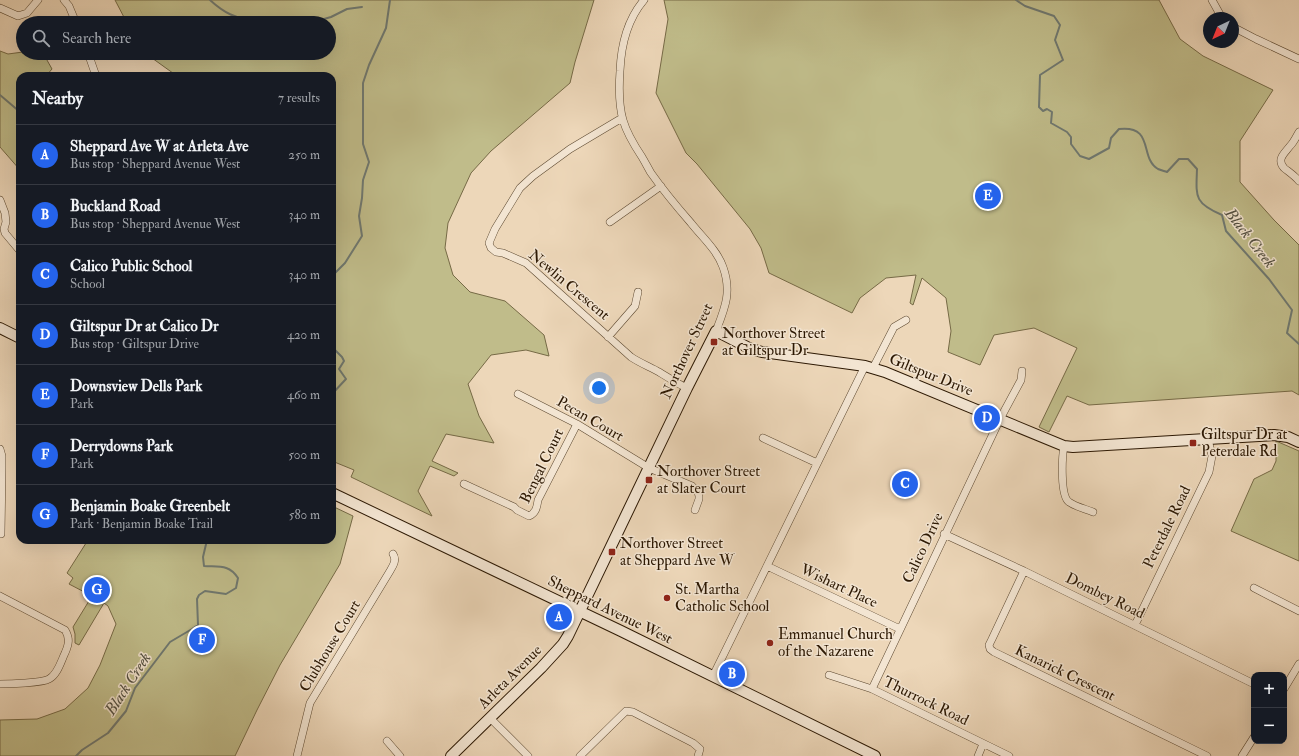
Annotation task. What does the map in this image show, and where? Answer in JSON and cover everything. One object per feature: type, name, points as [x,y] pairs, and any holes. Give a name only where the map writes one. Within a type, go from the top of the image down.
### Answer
[{"type":"street","points":[[0,8],[18,16],[28,13],[38,0]]},
{"type":"street","points":[[64,0],[73,16]]},
{"type":"street","name":"Northover Street","points":[[579,611],[687,388],[716,332],[727,300],[728,288],[723,267],[716,253],[650,172],[627,133],[622,118],[620,84],[621,52],[629,25],[636,11],[644,0]]},
{"type":"street","points":[[1212,0],[1219,12]]},
{"type":"street","points":[[1239,30],[1299,59]]},
{"type":"street","points":[[90,60],[95,72]]},
{"type":"street","name":"Newlin Crescent","points":[[622,118],[570,149],[520,188],[495,229],[489,244],[496,252],[503,253],[526,263],[631,357],[661,373],[675,383],[687,388]]},
{"type":"street","points":[[1299,132],[1281,158],[1284,167],[1299,181]]},
{"type":"street","points":[[610,222],[661,186]]},
{"type":"street","points":[[0,200],[5,213],[6,222],[2,226],[5,233],[16,246]]},
{"type":"street","points":[[608,337],[635,306],[638,292]]},
{"type":"street","points":[[714,676],[817,463],[869,367],[894,327],[906,320]]},
{"type":"street","points":[[0,328],[16,336]]},
{"type":"street","name":"Giltspur Drive","points":[[716,332],[762,352],[869,367],[885,372],[1064,446],[1073,447],[1274,435],[1288,437],[1299,442]]},
{"type":"street","name":"Calico Drive","points":[[872,689],[944,534],[1000,419],[1021,380],[1022,370]]},
{"type":"street","name":"Pecan Court","points":[[518,394],[576,424],[649,468],[692,486],[698,492],[699,496],[695,510]]},
{"type":"street","name":"Bengal Court","points":[[464,484],[514,507],[528,516],[532,514],[535,512],[538,500],[576,424]]},
{"type":"street","points":[[763,438],[817,463]]},
{"type":"street","name":"Peterdale Road","points":[[1135,625],[1209,472],[1212,456],[1208,439]]},
{"type":"street","points":[[1064,446],[1064,486],[1066,499],[1093,512]]},
{"type":"street","points":[[0,449],[2,456],[1,534]]},
{"type":"street","name":"Sheppard Avenue West","points":[[336,495],[714,676],[875,756]]},
{"type":"street","name":"Dombey Road","points":[[944,534],[1024,571],[1251,683]]},
{"type":"street","name":"Clubhouse Court","points":[[297,756],[310,703],[390,571],[395,561],[395,556],[393,554]]},
{"type":"street","name":"Wishart Place","points":[[767,566],[900,629]]},
{"type":"street","name":"Kanarick Crescent","points":[[1024,571],[992,638],[989,645],[990,649],[1207,756]]},
{"type":"street","points":[[1254,588],[1299,611]]},
{"type":"street","points":[[0,596],[65,630],[69,636],[69,642],[60,666],[50,679],[37,682],[0,684]]},
{"type":"street","name":"Arleta Avenue","points":[[451,756],[541,668],[563,644],[579,611]]},
{"type":"street","points":[[1287,684],[1299,664]]},
{"type":"street","name":"Thurrock Road","points":[[829,675],[872,689],[1009,756]]},
{"type":"street","points":[[580,756],[626,711],[633,712],[693,743],[700,749],[700,754],[698,756]]},
{"type":"street","points":[[490,718],[528,756]]},
{"type":"street","points":[[387,741],[400,756]]},
{"type":"street","points":[[1242,756],[1251,742]]},
{"type":"street","points":[[978,756],[983,744]]},
{"type":"shaded area","points":[[115,0],[594,0],[570,83],[491,151],[471,173],[448,223],[445,248],[453,275],[470,292],[505,301],[544,335],[549,356],[526,350],[491,355],[468,384],[479,416],[494,443],[446,434],[432,461],[458,473],[454,476],[430,466],[418,491],[432,516],[351,477],[354,470],[336,463],[336,72],[171,72],[155,60],[336,60],[336,16],[123,16]]},
{"type":"shaded area","points":[[664,0],[1159,0],[1180,39],[1203,56],[1273,90],[1240,141],[1240,182],[1299,245],[1299,395],[1292,391],[1089,405],[1067,396],[1049,432],[1039,427],[1077,348],[1034,328],[994,335],[980,365],[948,352],[951,331],[946,298],[922,278],[913,305],[910,303],[916,275],[886,278],[860,298],[852,313],[769,273],[761,248],[750,229],[697,164],[686,153],[656,93],[668,19]]},
{"type":"shaded area","points":[[0,51],[8,54],[16,53],[16,60],[47,60],[52,69],[49,72],[16,72],[16,165],[0,147]]},
{"type":"shaded area","points":[[1276,441],[1299,451],[1299,561],[1231,531],[1254,479],[1272,470],[1276,461]]},
{"type":"shaded area","points":[[336,508],[353,516],[340,564],[280,665],[235,756],[0,756],[0,720],[37,719],[65,709],[88,688],[100,665],[116,624],[108,606],[104,603],[79,645],[75,643],[73,627],[92,596],[69,584],[73,578],[67,573],[85,544],[336,544]]},
{"type":"waterway","points":[[210,0],[225,12],[234,16]]},
{"type":"waterway","name":"Black Creek","points":[[336,272],[345,263],[362,236],[359,216],[363,180],[369,162],[363,144],[363,83],[369,65],[386,28],[390,0]]},
{"type":"waterway","name":"Black Creek","points":[[1016,0],[1025,6],[1054,16],[1060,25],[1055,40],[1063,60],[1040,75],[1039,107],[1043,111],[1047,109],[1052,112],[1051,123],[1067,132],[1071,137],[1071,144],[1080,156],[1089,159],[1109,148],[1111,138],[1119,129],[1130,129],[1138,132],[1145,143],[1152,164],[1159,169],[1167,172],[1179,159],[1188,159],[1197,169],[1197,193],[1202,203],[1206,207],[1222,215],[1226,231],[1269,279],[1292,310],[1287,333],[1299,344]]},
{"type":"waterway","points":[[333,16],[347,9],[362,7]]},
{"type":"waterway","points":[[0,95],[16,109]]},
{"type":"waterway","name":"Black Creek","points":[[336,351],[344,361],[339,369],[346,379],[336,390]]},
{"type":"waterway","name":"Black Creek","points":[[76,756],[82,750],[108,733],[126,711],[135,688],[170,642],[198,625],[197,599],[199,595],[205,591],[226,594],[236,588],[238,578],[231,570],[223,567],[204,566],[203,557],[206,544]]},
{"type":"place","name":"Downsview Dells Park","points":[[988,196]]},
{"type":"place","name":"Northover Street at Giltspur Dr","points":[[714,342]]},
{"type":"place","name":"Giltspur Dr at Calico Dr","points":[[987,418]]},
{"type":"place","name":"Giltspur Dr at Peterdale Rd","points":[[1193,443]]},
{"type":"place","name":"Northover Street at Slater Court","points":[[649,480]]},
{"type":"place","name":"Calico Public School","points":[[905,484]]},
{"type":"place","name":"Northover Street at Sheppard Ave W","points":[[612,552]]},
{"type":"place","name":"Benjamin Boake Greenbelt","points":[[97,590]]},
{"type":"place","name":"St. Martha Catholic School","points":[[667,598]]},
{"type":"place","name":"Sheppard Ave W at Arleta Ave","points":[[559,617]]},
{"type":"place","name":"Derrydowns Park","points":[[202,640]]},
{"type":"place","name":"Emmanuel Church of the Nazarene","points":[[770,643]]},
{"type":"place","name":"Buckland Road","points":[[732,674]]}]
